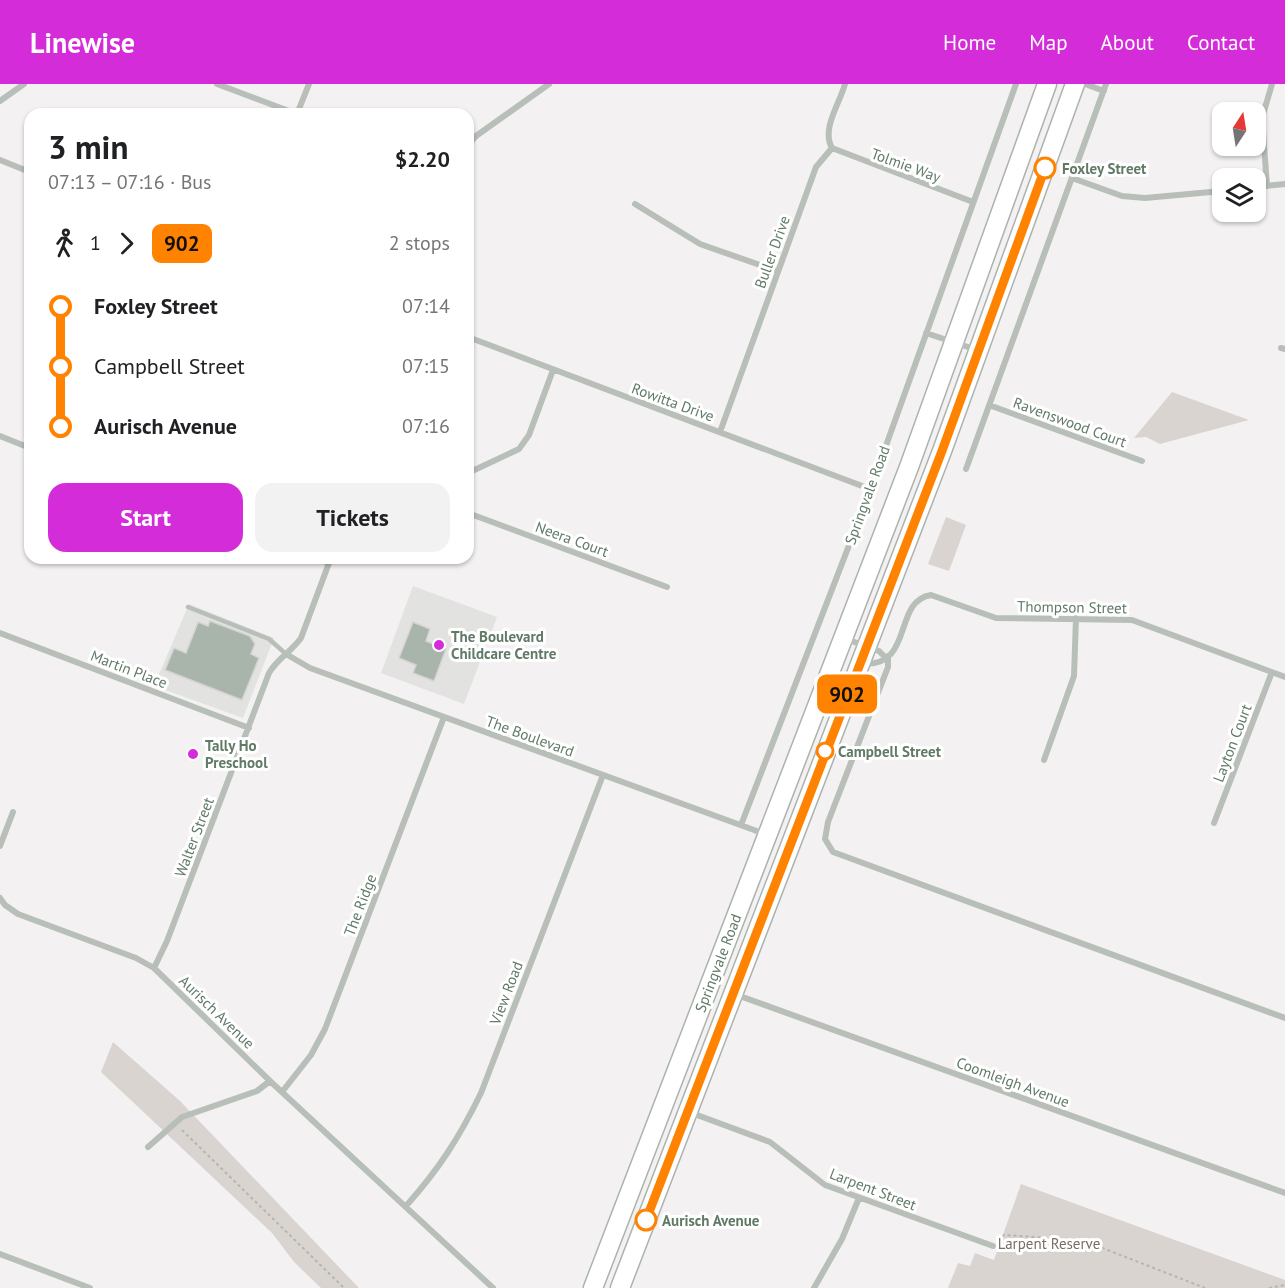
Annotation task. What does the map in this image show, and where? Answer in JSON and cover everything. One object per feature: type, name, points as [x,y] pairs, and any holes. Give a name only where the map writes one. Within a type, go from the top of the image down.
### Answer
[{"type":"highway","name":"Springvale Road","points":[[593,1288],[909,467],[1047,84]]},
{"type":"highway","name":"Springvale Road","points":[[620,1288],[979,351],[1075,84]]},
{"type":"street","points":[[0,101],[24,84]]},
{"type":"street","points":[[217,84],[281,108]]},
{"type":"street","points":[[299,108],[309,84]]},
{"type":"street","points":[[474,138],[549,84]]},
{"type":"street","points":[[832,148],[829,141],[829,130],[845,84]]},
{"type":"street","name":"Springvale Road","points":[[741,825],[870,489],[1016,84]]},
{"type":"street","points":[[966,469],[1105,87],[1085,84]]},
{"type":"street","points":[[1272,84],[1262,118],[1267,186],[1285,184]]},
{"type":"street","name":"Tolmie Way","points":[[832,148],[973,202]]},
{"type":"street","name":"Buller Drive","points":[[720,432],[816,167],[832,148]]},
{"type":"street","points":[[0,160],[24,170]]},
{"type":"street","points":[[1072,178],[1122,196],[1145,198],[1212,192]]},
{"type":"street","points":[[635,204],[700,244],[777,271]]},
{"type":"street","points":[[926,333],[979,351]]},
{"type":"street","name":"Rowitta Drive","points":[[474,339],[870,489]]},
{"type":"street","points":[[474,470],[519,449],[529,435],[553,370]]},
{"type":"street","name":"Ravenswood Court","points":[[989,405],[1142,461]]},
{"type":"street","points":[[0,436],[24,446]]},
{"type":"street","name":"Neera Court","points":[[474,515],[667,587]]},
{"type":"street","name":"Walter Street","points":[[154,968],[167,941],[269,673],[301,638],[329,564]]},
{"type":"street","name":"Thompson Street","points":[[887,657],[893,653],[913,604],[924,597],[938,597],[996,618],[1132,620],[1285,676]]},
{"type":"street","points":[[1044,760],[1074,676],[1076,618]]},
{"type":"street","name":"Martin Place","points":[[0,633],[249,728]]},
{"type":"street","points":[[843,638],[879,651],[887,657],[888,667],[828,822],[825,839],[828,847],[836,855],[1285,1018]]},
{"type":"street","name":"The Boulevard","points":[[286,654],[310,668],[768,834]]},
{"type":"street","points":[[859,664],[879,664],[887,657]]},
{"type":"street","name":"Layton Court","points":[[1214,823],[1272,672]]},
{"type":"street","name":"The Ridge","points":[[282,1092],[311,1055],[325,1029],[444,717]]},
{"type":"street","name":"View Road","points":[[406,1206],[456,1142],[481,1093],[603,775]]},
{"type":"street","points":[[0,846],[14,812]]},
{"type":"street","name":"Aurisch Avenue","points":[[0,898],[5,905],[18,914],[136,958],[154,968],[270,1081],[493,1288]]},
{"type":"street","name":"Coomleigh Avenue","points":[[733,994],[1285,1193]]},
{"type":"street","points":[[148,1147],[182,1117],[257,1091],[270,1081]]},
{"type":"street","name":"Larpent Street","points":[[688,1112],[770,1142],[825,1185],[993,1246]]},
{"type":"street","points":[[814,1288],[842,1239],[859,1198]]},
{"type":"street","points":[[0,1254],[90,1288]]},
{"type":"lane","points":[[188,607],[269,639],[286,654]]},
{"type":"path","points":[[182,1130],[344,1288]]},
{"type":"path","points":[[993,1246],[1004,1235],[1083,1240],[1205,1288]]},
{"type":"path","points":[[1269,1288],[1285,1285]]},
{"type":"shaded area","name":"The Boulevard Childcare Centre","points":[[413,586],[497,617],[464,704],[381,673]]},
{"type":"shaded area","points":[[189,604],[274,638],[243,718],[154,686]]},
{"type":"green space","points":[[1172,392],[1249,420],[1160,444],[1146,437],[1134,438]]},
{"type":"green space","points":[[946,517],[966,525],[949,571],[928,564]]},
{"type":"green space","points":[[113,1042],[180,1101],[359,1288],[321,1288],[294,1262],[272,1233],[101,1072]]},
{"type":"green space","name":"Larpent Reserve","points":[[1021,1184],[1285,1280],[1285,1288],[948,1288],[958,1263],[970,1266],[975,1253],[994,1260]]},
{"type":"building","points":[[210,621],[250,636],[255,644],[251,654],[259,658],[242,700],[165,670],[174,648],[186,653],[198,622],[208,626]]},
{"type":"building","points":[[413,622],[430,629],[426,641],[446,649],[434,681],[413,673],[416,665],[399,658]]},
{"type":"bus line","name":"902","points":[[646,1220],[942,451],[1045,168]]},
{"type":"place","name":"Foxley Street","points":[[1045,168]]},
{"type":"place","name":"The Boulevard Childcare Centre","points":[[439,645]]},
{"type":"place","name":"Campbell Street","points":[[825,751]]},
{"type":"place","name":"Tally Ho Preschool","points":[[193,754]]},
{"type":"place","name":"Aurisch Avenue","points":[[646,1220]]}]
